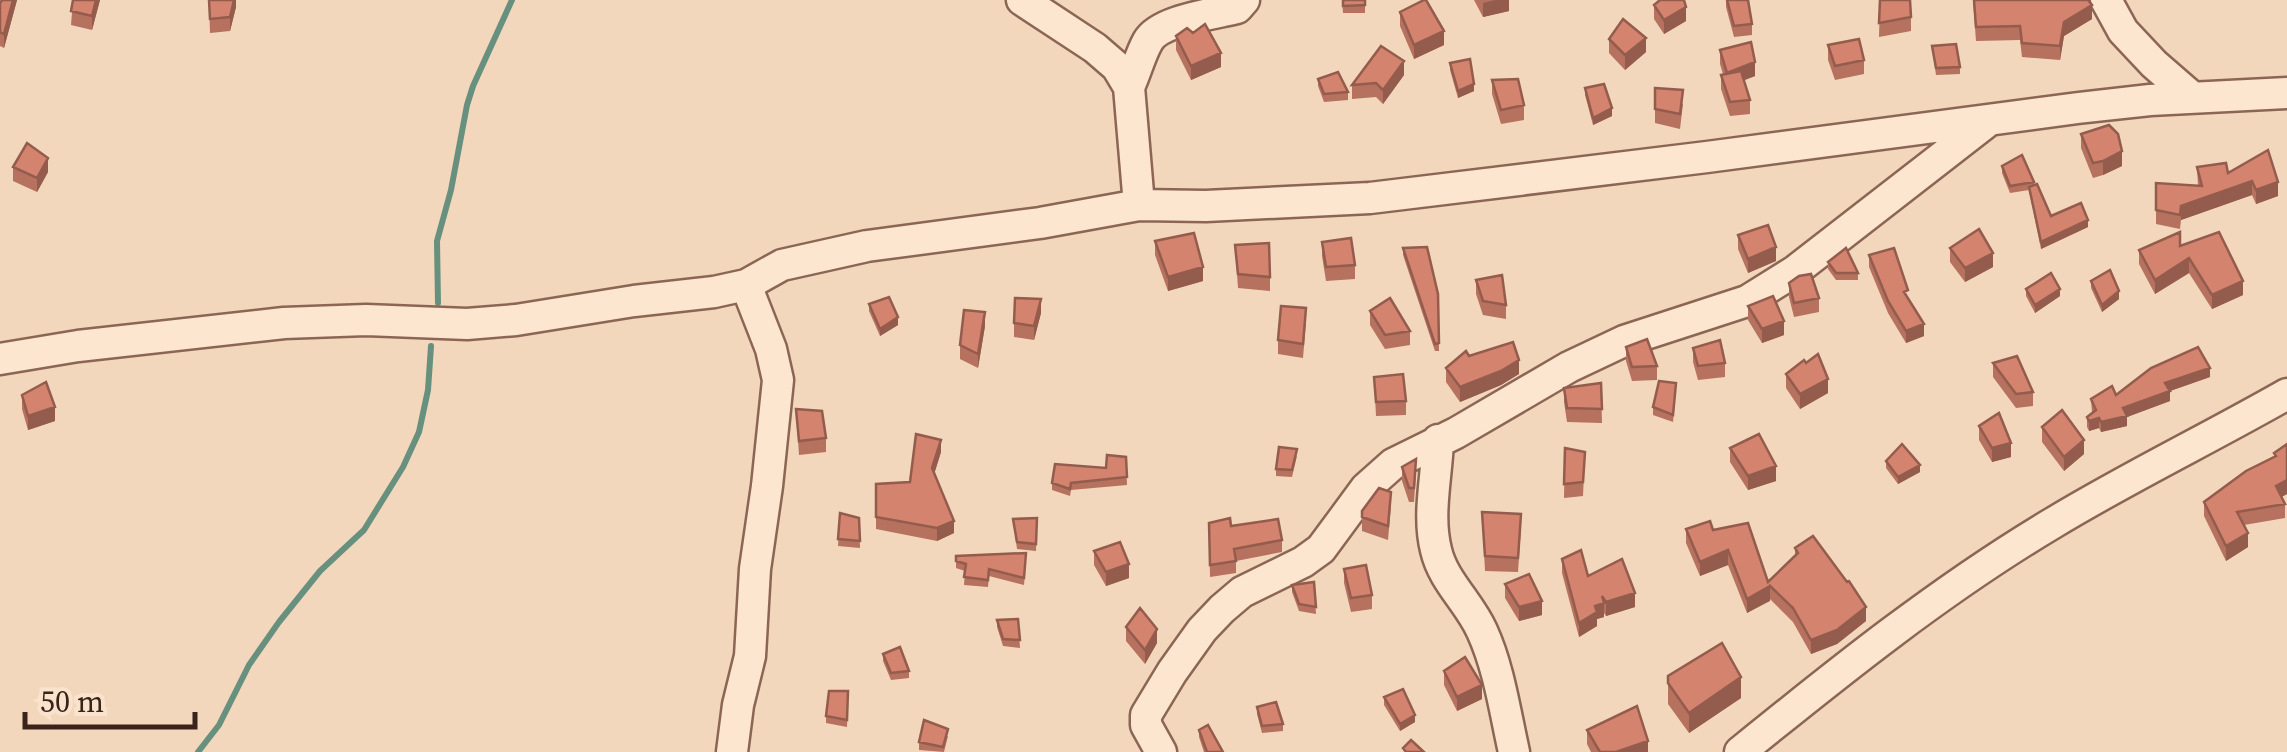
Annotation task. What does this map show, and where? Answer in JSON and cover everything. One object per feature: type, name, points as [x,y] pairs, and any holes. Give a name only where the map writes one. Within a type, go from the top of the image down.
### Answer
[{"type":"street","points":[[1022,0],[1095,48],[1117,67],[1129,87],[1139,205]]},
{"type":"street","points":[[1129,87],[1148,40],[1156,31],[1237,8],[1244,0]]},
{"type":"street","points":[[2106,0],[2136,45],[2192,98]]},
{"type":"street","points":[[0,358],[284,322],[467,324],[516,320],[634,300],[714,292],[746,285],[782,265],[866,246],[1139,205],[1206,206],[1370,198],[2150,100],[2287,93]]},
{"type":"street","points":[[1162,752],[1146,725],[1146,715],[1202,630],[1242,592],[1303,562],[1320,548],[1366,488],[1393,464],[1456,433],[1569,366],[1624,341],[1730,308],[1757,295],[1795,271],[1989,120]]},
{"type":"street","points":[[732,752],[750,656],[778,380],[771,349],[746,285]]},
{"type":"street","points":[[1740,752],[1889,634],[1980,569],[2055,522],[2287,394]]},
{"type":"street","points":[[1438,440],[1432,528],[1435,548],[1442,570],[1480,626],[1490,650],[1514,752]]},
{"type":"building","points":[[2,0],[13,0],[4,34],[0,32]]},
{"type":"building","points":[[73,0],[96,0],[92,16],[71,11]]},
{"type":"building","points":[[209,0],[234,0],[230,17],[210,19]]},
{"type":"building","points":[[1343,0],[1365,0],[1365,5],[1343,6]]},
{"type":"building","points":[[1424,0],[1444,31],[1414,45],[1400,12]]},
{"type":"building","points":[[1660,0],[1684,0],[1686,7],[1664,20],[1654,5]]},
{"type":"building","points":[[1727,0],[1748,0],[1752,24],[1734,26]]},
{"type":"building","points":[[1880,0],[1910,0],[1911,17],[1879,23]]},
{"type":"building","points":[[1974,0],[2088,0],[2092,5],[2064,22],[2060,46],[2022,43],[2020,26],[1976,27]]},
{"type":"building","points":[[1623,19],[1646,38],[1625,55],[1609,39]]},
{"type":"building","points":[[1205,24],[1221,53],[1191,66],[1176,36],[1187,28],[1193,33]]},
{"type":"building","points":[[1859,39],[1864,60],[1835,66],[1828,45]]},
{"type":"building","points":[[1751,42],[1755,62],[1727,73],[1720,50]]},
{"type":"building","points":[[1956,44],[1960,67],[1936,68],[1932,46]]},
{"type":"building","points":[[1381,46],[1404,61],[1383,90],[1376,83],[1352,85]]},
{"type":"building","points":[[1470,59],[1474,84],[1458,91],[1450,63]]},
{"type":"building","points":[[1741,71],[1750,100],[1730,102],[1721,75]]},
{"type":"building","points":[[1338,72],[1348,92],[1324,94],[1318,79]]},
{"type":"building","points":[[1518,79],[1524,105],[1501,110],[1492,80]]},
{"type":"building","points":[[1604,84],[1612,108],[1593,118],[1585,88]]},
{"type":"building","points":[[1655,88],[1683,90],[1680,114],[1655,109]]},
{"type":"building","points":[[2109,125],[2118,134],[2122,151],[2093,163],[2081,134]]},
{"type":"building","points":[[27,143],[48,158],[37,178],[13,167]]},
{"type":"building","points":[[2268,150],[2278,182],[2256,190],[2252,181],[2181,206],[2180,215],[2156,210],[2156,183],[2202,186],[2197,167],[2226,163],[2228,173]]},
{"type":"building","points":[[2022,155],[2034,182],[2010,186],[2002,166]]},
{"type":"building","points":[[2037,184],[2051,216],[2081,203],[2088,220],[2041,242],[2029,187]]},
{"type":"building","points":[[1768,225],[1776,247],[1748,259],[1738,235]]},
{"type":"building","points":[[1979,229],[1993,253],[1965,268],[1950,248]]},
{"type":"building","points":[[2180,232],[2180,246],[2219,232],[2243,281],[2212,295],[2189,258],[2155,280],[2139,250]]},
{"type":"building","points":[[1194,233],[1203,267],[1168,277],[1155,241]]},
{"type":"building","points":[[1351,238],[1355,265],[1326,267],[1322,242]]},
{"type":"building","points":[[1269,243],[1270,277],[1238,274],[1235,245]]},
{"type":"building","points":[[1427,247],[1438,294],[1439,343],[1435,344],[1403,248]]},
{"type":"building","points":[[1846,248],[1858,273],[1836,273],[1828,262]]},
{"type":"building","points":[[1894,248],[1908,290],[1904,292],[1924,324],[1906,331],[1888,301],[1869,255]]},
{"type":"building","points":[[2110,270],[2119,291],[2102,305],[2091,281]]},
{"type":"building","points":[[2051,273],[2060,289],[2035,305],[2026,289]]},
{"type":"building","points":[[1811,274],[1819,298],[1794,303],[1789,283]]},
{"type":"building","points":[[1502,275],[1506,305],[1483,301],[1476,280]]},
{"type":"building","points":[[1773,296],[1784,321],[1762,329],[1748,306]]},
{"type":"building","points":[[889,297],[898,317],[880,329],[869,304]]},
{"type":"building","points":[[1015,298],[1041,299],[1034,326],[1014,323]]},
{"type":"building","points":[[1390,298],[1410,331],[1385,335],[1370,311]]},
{"type":"building","points":[[1281,306],[1306,308],[1303,344],[1278,340]]},
{"type":"building","points":[[964,310],[985,312],[978,354],[960,345]]},
{"type":"building","points":[[1647,339],[1657,366],[1632,367],[1626,347]]},
{"type":"building","points":[[1720,340],[1725,363],[1698,366],[1693,348]]},
{"type":"building","points":[[1513,342],[1519,360],[1460,387],[1446,368],[1466,351],[1469,356]]},
{"type":"building","points":[[2198,347],[2210,368],[2165,383],[2170,391],[2123,408],[2127,416],[2089,421],[2087,417],[2096,410],[2091,399],[2112,386],[2116,395],[2151,368]]},
{"type":"building","points":[[1818,354],[1828,379],[1800,394],[1786,374]]},
{"type":"building","points":[[2017,356],[2033,392],[2016,394],[1993,363]]},
{"type":"building","points":[[1403,374],[1406,401],[1376,402],[1374,377]]},
{"type":"building","points":[[1659,381],[1676,383],[1673,415],[1653,407]]},
{"type":"building","points":[[46,382],[55,407],[28,416],[22,395]]},
{"type":"building","points":[[1601,383],[1602,409],[1567,408],[1564,388]]},
{"type":"building","points":[[796,409],[822,411],[826,438],[799,441]]},
{"type":"building","points":[[2062,410],[2084,440],[2064,457],[2042,427]]},
{"type":"building","points":[[1999,413],[2011,443],[1992,448],[1979,426]]},
{"type":"building","points":[[916,434],[941,440],[932,468],[954,521],[937,528],[876,517],[876,484],[910,482]]},
{"type":"building","points":[[1759,434],[1776,466],[1748,476],[1730,448]]},
{"type":"building","points":[[1902,444],[1920,465],[1898,477],[1886,461]]},
{"type":"building","points":[[2287,444],[2287,480],[2276,486],[2285,504],[2237,512],[2248,533],[2226,546],[2204,502],[2246,471],[2276,456],[2274,453]]},
{"type":"building","points":[[1279,447],[1297,449],[1292,470],[1276,469]]},
{"type":"building","points":[[1565,448],[1585,452],[1583,482],[1564,484]]},
{"type":"building","points":[[1107,455],[1126,457],[1127,477],[1071,483],[1070,489],[1052,483],[1055,464],[1106,468]]},
{"type":"building","points":[[1416,459],[1414,488],[1409,488],[1402,467]]},
{"type":"building","points":[[1379,488],[1391,492],[1388,526],[1362,517],[1362,511]]},
{"type":"building","points":[[1482,512],[1521,514],[1518,558],[1485,556]]},
{"type":"building","points":[[840,513],[859,518],[860,541],[838,539]]},
{"type":"building","points":[[1037,518],[1036,544],[1017,542],[1013,519]]},
{"type":"building","points":[[1230,518],[1231,526],[1278,519],[1282,540],[1234,549],[1236,561],[1210,565],[1209,523]]},
{"type":"building","points":[[1710,521],[1713,530],[1748,523],[1768,582],[1798,553],[1795,548],[1813,536],[1866,607],[1837,630],[1811,640],[1793,608],[1769,585],[1747,599],[1728,550],[1700,562],[1686,529]]},
{"type":"building","points":[[1120,542],[1129,564],[1106,572],[1094,551]]},
{"type":"building","points":[[1581,550],[1588,576],[1622,559],[1635,593],[1606,602],[1602,596],[1604,603],[1595,606],[1597,612],[1579,623],[1562,559]]},
{"type":"building","points":[[1026,553],[1024,578],[989,569],[988,580],[964,577],[966,564],[956,561],[956,556]]},
{"type":"building","points":[[1366,565],[1372,595],[1351,598],[1344,569]]},
{"type":"building","points":[[1529,574],[1542,601],[1519,607],[1505,584]]},
{"type":"building","points":[[1314,582],[1316,607],[1299,604],[1292,585]]},
{"type":"building","points":[[1140,608],[1157,629],[1145,650],[1126,627]]},
{"type":"building","points":[[1018,619],[1020,640],[1003,639],[997,620]]},
{"type":"building","points":[[1722,643],[1741,677],[1689,713],[1668,683],[1668,676]]},
{"type":"building","points":[[900,647],[909,671],[891,673],[883,654]]},
{"type":"building","points":[[1465,657],[1482,685],[1457,697],[1444,671]]},
{"type":"building","points":[[1403,689],[1415,715],[1400,724],[1384,697]]},
{"type":"building","points":[[829,691],[848,691],[847,720],[826,716]]},
{"type":"building","points":[[1276,702],[1283,724],[1262,726],[1257,707]]},
{"type":"building","points":[[1637,706],[1648,741],[1616,752],[1600,752],[1587,730]]},
{"type":"building","points":[[924,720],[948,729],[943,747],[919,742]]},
{"type":"building","points":[[1208,725],[1223,752],[1207,752],[1199,730]]},
{"type":"building","points":[[1411,740],[1424,752],[1406,752],[1403,748]]},
{"type":"waterway","points":[[438,303],[437,241],[467,105],[512,0]]},
{"type":"waterway","points":[[198,752],[219,725],[249,665],[279,622],[320,571],[364,530],[403,467],[419,432],[428,390],[431,346]]}]
